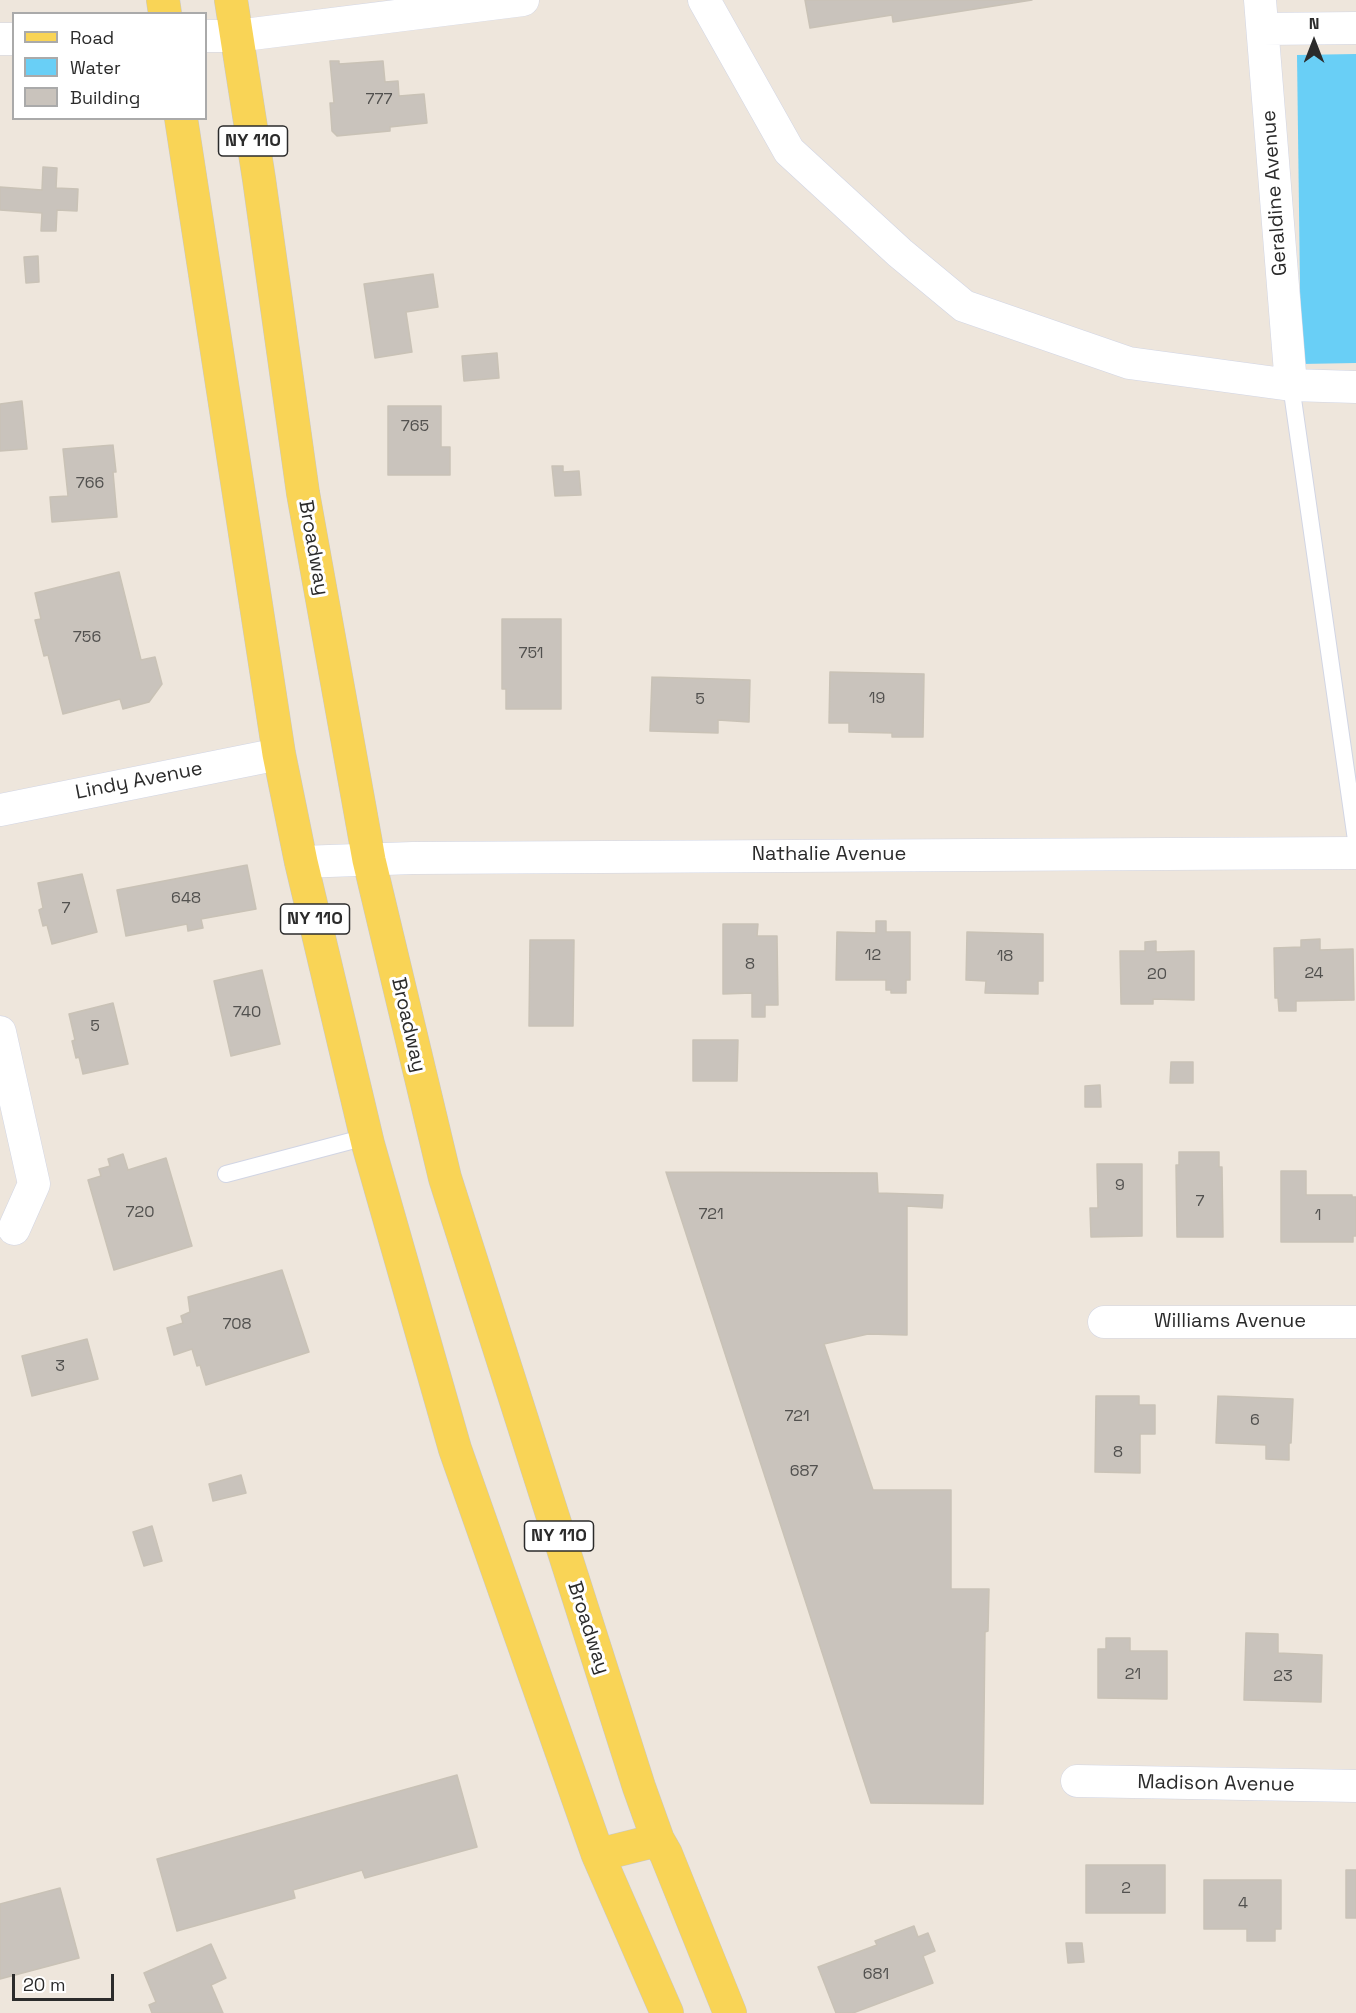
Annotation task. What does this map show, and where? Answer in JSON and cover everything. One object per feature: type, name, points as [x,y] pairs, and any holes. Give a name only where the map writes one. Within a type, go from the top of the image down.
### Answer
[{"type":"main road","name":"Broadway","points":[[231,0],[221,36],[259,179],[303,493],[369,860],[445,1178],[639,1787],[658,1840],[666,1854],[730,2013]]},
{"type":"main road","name":"NY 110","points":[[182,120],[279,754],[301,862],[366,1137],[455,1449],[598,1855],[667,2013]]},
{"type":"main road","points":[[598,1855],[658,1840]]},
{"type":"street","points":[[221,36],[523,0]]},
{"type":"street","points":[[704,0],[789,152],[900,253],[963,306],[1129,363],[1291,385],[1356,387]]},
{"type":"street","points":[[1262,15],[1356,27]]},
{"type":"street","name":"Geraldine Avenue","points":[[1262,15],[1291,385]]},
{"type":"street","name":"Lindy Avenue","points":[[0,810],[279,754]]},
{"type":"street","name":"Nathalie Avenue","points":[[301,862],[425,858],[1356,853]]},
{"type":"street","points":[[0,1032],[34,1184],[14,1229]]},
{"type":"street","name":"Williams Avenue","points":[[1104,1322],[1356,1322]]},
{"type":"street","name":"Madison Avenue","points":[[1077,1781],[1356,1786]]},
{"type":"lane","points":[[1291,385],[1356,840]]},
{"type":"lane","points":[[226,1174],[366,1137]]},
{"type":"water","points":[[1356,54],[1356,363],[1301,364],[1297,55]]},
{"type":"building","points":[[805,0],[1032,0],[893,22],[892,15],[810,28]]},
{"type":"building","points":[[330,61],[339,61],[339,64],[383,61],[385,82],[398,81],[399,96],[424,94],[427,123],[390,127],[390,131],[337,136],[332,131],[330,103],[334,103]]},
{"type":"building","points":[[43,167],[57,168],[56,188],[78,189],[77,211],[57,210],[56,231],[41,231],[42,213],[0,210],[0,187],[42,190]]},
{"type":"building","points":[[38,256],[39,282],[26,283],[24,257]]},
{"type":"building","points":[[433,274],[438,307],[406,312],[412,352],[375,358],[364,284]]},
{"type":"building","points":[[497,353],[499,378],[464,381],[462,356]]},
{"type":"building","points":[[22,401],[27,449],[0,451],[0,404]]},
{"type":"building","points":[[388,406],[441,406],[441,447],[450,447],[450,475],[388,475]]},
{"type":"building","points":[[113,445],[117,517],[52,522],[50,497],[68,496],[63,449]]},
{"type":"building","points":[[552,466],[563,466],[563,472],[579,471],[581,495],[555,496]]},
{"type":"building","points":[[119,572],[141,660],[155,657],[162,684],[149,702],[123,709],[120,699],[63,714],[48,655],[44,656],[35,620],[41,619],[35,593]]},
{"type":"building","points":[[502,619],[561,619],[561,709],[506,709],[506,689],[502,689]]},
{"type":"building","points":[[830,672],[924,674],[923,737],[892,737],[892,733],[849,732],[849,723],[829,723]]},
{"type":"building","points":[[652,677],[750,680],[749,722],[718,720],[718,733],[650,731]]},
{"type":"building","points":[[247,865],[256,909],[201,919],[203,928],[188,931],[187,924],[126,936],[117,890]]},
{"type":"building","points":[[82,874],[97,932],[52,944],[47,925],[43,926],[39,910],[43,908],[38,883]]},
{"type":"building","points":[[876,921],[886,921],[886,932],[910,932],[910,980],[906,980],[906,993],[891,993],[891,990],[886,990],[886,980],[836,980],[837,932],[876,933]]},
{"type":"building","points":[[723,924],[758,924],[757,936],[777,936],[778,1005],[765,1005],[765,1017],[752,1017],[752,993],[723,994]]},
{"type":"building","points":[[967,932],[1043,934],[1043,981],[1038,981],[1038,994],[985,993],[986,981],[966,980]]},
{"type":"building","points":[[1320,939],[1320,950],[1353,949],[1354,1000],[1296,1001],[1296,1011],[1279,1011],[1278,998],[1275,998],[1274,948],[1301,947],[1301,940]]},
{"type":"building","points":[[530,940],[574,940],[573,1026],[529,1026]]},
{"type":"building","points":[[1156,941],[1156,952],[1194,951],[1194,1000],[1153,999],[1153,1004],[1121,1004],[1120,951],[1145,951],[1145,942]]},
{"type":"building","points":[[262,970],[280,1044],[231,1056],[214,981]]},
{"type":"building","points":[[113,1003],[128,1064],[83,1074],[72,1041],[75,1040],[69,1014]]},
{"type":"building","points":[[693,1040],[738,1040],[737,1081],[693,1081]]},
{"type":"building","points":[[1171,1062],[1193,1062],[1193,1083],[1170,1083]]},
{"type":"building","points":[[1100,1085],[1101,1107],[1085,1107],[1085,1086]]},
{"type":"building","points":[[1179,1152],[1219,1152],[1219,1167],[1222,1167],[1223,1237],[1177,1237],[1176,1165],[1179,1165]]},
{"type":"building","points":[[123,1154],[128,1170],[166,1158],[192,1246],[114,1270],[88,1180],[101,1176],[99,1169],[110,1166],[108,1159]]},
{"type":"building","points":[[1097,1164],[1142,1164],[1142,1236],[1091,1237],[1090,1208],[1098,1208]]},
{"type":"building","points":[[1281,1171],[1306,1171],[1306,1195],[1352,1195],[1356,1197],[1356,1236],[1353,1236],[1353,1242],[1281,1242]]},
{"type":"building","points":[[666,1172],[877,1173],[878,1193],[943,1195],[942,1208],[907,1206],[907,1335],[868,1334],[824,1344],[873,1490],[951,1490],[951,1589],[989,1589],[988,1631],[985,1632],[983,1804],[871,1803]]},
{"type":"building","points":[[282,1270],[309,1352],[206,1385],[192,1349],[174,1355],[167,1328],[183,1323],[181,1316],[190,1312],[188,1297]]},
{"type":"building","points":[[87,1339],[98,1379],[32,1396],[22,1356]]},
{"type":"building","points":[[1096,1396],[1139,1396],[1139,1405],[1155,1405],[1155,1434],[1140,1434],[1140,1473],[1095,1472]]},
{"type":"building","points":[[1218,1396],[1293,1399],[1289,1460],[1266,1459],[1266,1445],[1216,1443]]},
{"type":"building","points":[[241,1475],[246,1493],[213,1501],[209,1484]]},
{"type":"building","points":[[152,1526],[162,1561],[144,1566],[133,1532]]},
{"type":"building","points":[[1246,1633],[1278,1634],[1278,1653],[1322,1655],[1321,1702],[1244,1700]]},
{"type":"building","points":[[1106,1638],[1130,1638],[1130,1651],[1167,1651],[1167,1699],[1098,1698],[1098,1649],[1106,1649]]},
{"type":"building","points":[[457,1775],[477,1847],[365,1878],[362,1870],[293,1890],[295,1898],[177,1931],[157,1859]]},
{"type":"building","points":[[1086,1865],[1165,1865],[1165,1913],[1086,1913]]},
{"type":"building","points":[[1346,1870],[1356,1870],[1356,1918],[1346,1918]]},
{"type":"building","points":[[1204,1880],[1281,1880],[1281,1929],[1275,1929],[1275,1941],[1247,1941],[1247,1929],[1204,1929]]},
{"type":"building","points":[[60,1888],[79,1958],[0,1979],[0,1904]]},
{"type":"building","points":[[914,1926],[918,1937],[928,1933],[935,1951],[923,1956],[933,1983],[853,2013],[836,2013],[818,1967],[877,1945],[875,1941]]},
{"type":"building","points":[[1066,1943],[1082,1943],[1084,1962],[1068,1963]]},
{"type":"building","points":[[211,1944],[226,1978],[211,1985],[223,2013],[152,2013],[149,2005],[156,2002],[144,1973]]}]
